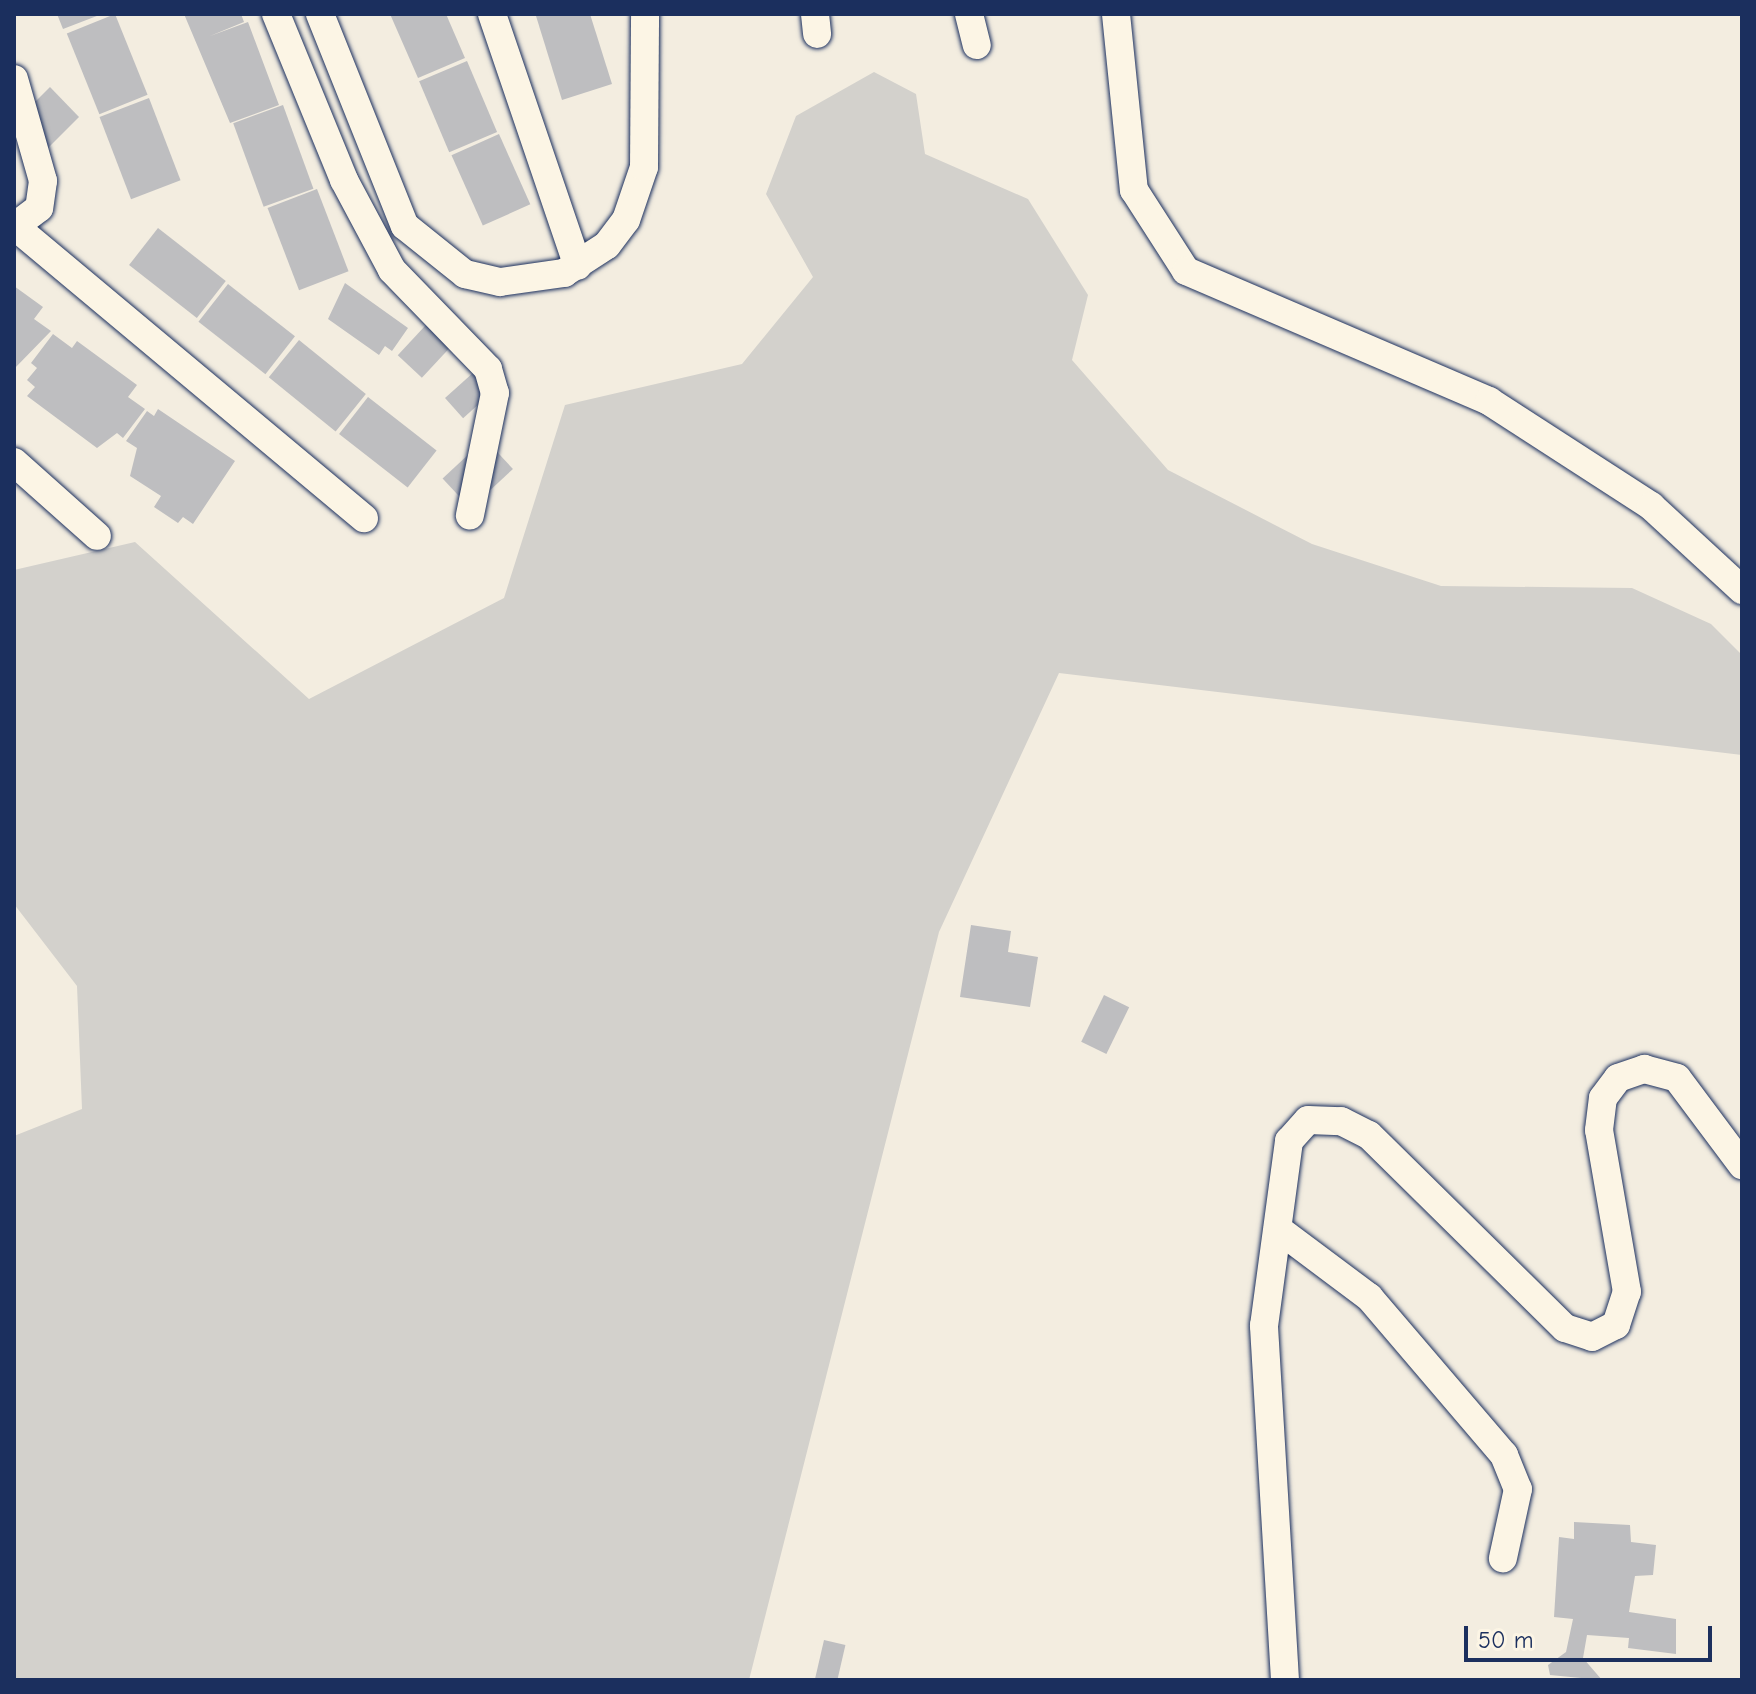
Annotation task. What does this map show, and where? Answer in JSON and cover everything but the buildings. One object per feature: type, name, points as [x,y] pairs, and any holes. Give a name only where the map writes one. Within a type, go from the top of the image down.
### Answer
[{"type":"street","points":[[276,14],[344,180],[392,270],[488,369],[495,393],[470,515]]},
{"type":"street","points":[[320,14],[389,192],[429,252],[465,274],[500,282],[534,281],[578,266],[607,245],[638,196],[645,14]]},
{"type":"street","points":[[492,14],[578,266]]},
{"type":"street","points":[[969,14],[977,45]]},
{"type":"street","points":[[1116,14],[1134,190],[1186,271],[1489,401],[1613,477],[1742,590]]},
{"type":"street","points":[[14,79],[43,181],[39,208],[16,228],[364,518]]},
{"type":"street","points":[[14,462],[97,536]]},
{"type":"street","points":[[1285,1680],[1263,1374],[1289,1141],[1308,1120],[1341,1121],[1369,1135],[1565,1328],[1592,1337],[1616,1325],[1627,1292],[1599,1130],[1603,1098],[1618,1078],[1644,1069],[1677,1078],[1742,1165]]},
{"type":"street","points":[[1278,1229],[1369,1297],[1504,1455],[1518,1489],[1503,1558]]},
{"type":"shaded area","points":[[874,72],[916,94],[925,154],[1028,199],[1088,295],[1072,360],[1168,470],[1312,544],[1441,586],[1632,588],[1711,624],[1742,655],[1742,755],[1059,673],[939,932],[749,1680],[14,1680],[14,1136],[82,1109],[77,986],[14,904],[14,570],[135,542],[309,699],[504,598],[565,405],[742,364],[813,277],[766,194],[796,116]]}]
